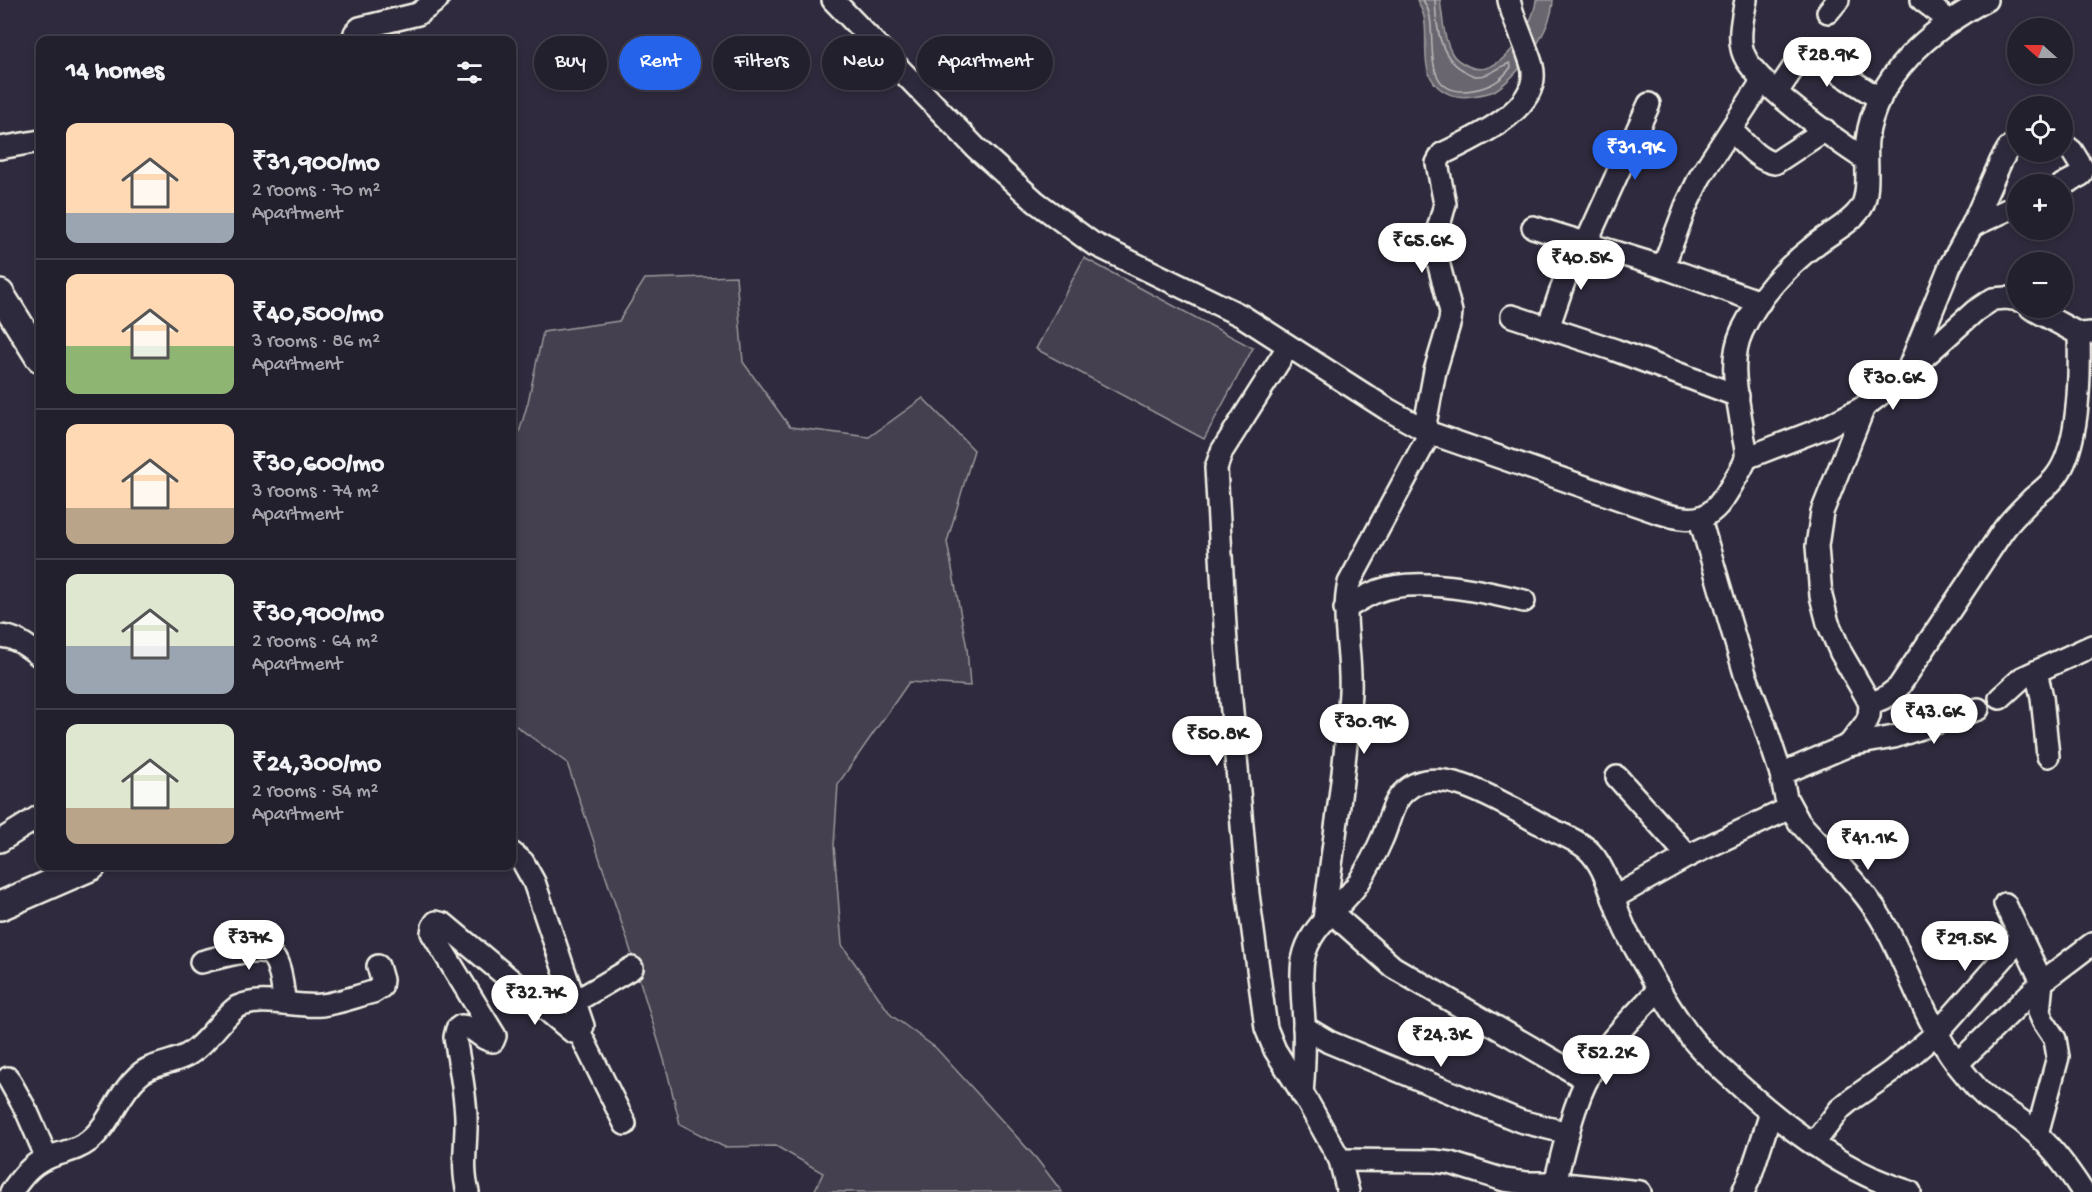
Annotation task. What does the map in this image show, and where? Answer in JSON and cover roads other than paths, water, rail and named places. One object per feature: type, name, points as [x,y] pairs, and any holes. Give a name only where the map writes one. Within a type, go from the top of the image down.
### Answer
[{"type":"main road","points":[[0,294],[36,352]]},
{"type":"main road","points":[[0,906],[83,870]]},
{"type":"street","points":[[354,36],[360,28],[418,14],[437,0]]},
{"type":"street","points":[[832,0],[975,148],[1036,202],[1101,248],[1242,316],[1387,409],[1427,431],[1657,512],[1675,517],[1700,519],[1717,508],[1724,500],[1746,458],[1734,372],[1736,352],[1742,332],[1760,302],[1782,274],[1814,245],[1853,218],[1862,205],[1866,193],[1866,160],[1871,117],[1896,72],[1917,48],[1951,22],[1986,0]]},
{"type":"street","points":[[1328,916],[1348,732],[1351,679],[1345,609],[1349,583],[1427,431],[1435,371],[1451,312],[1435,250],[1435,240],[1445,204],[1437,163],[1442,154],[1511,115],[1524,103],[1533,80],[1532,67],[1509,0]]},
{"type":"street","points":[[1922,0],[1951,22]]},
{"type":"street","points":[[1744,1],[1741,46],[1751,67],[1770,86],[1866,160]]},
{"type":"street","points":[[1663,267],[1686,206],[1700,177],[1731,130],[1770,86],[1800,58],[1810,54],[1880,99]]},
{"type":"street","points":[[1548,328],[1582,242],[1649,104]]},
{"type":"street","points":[[1731,130],[1760,157],[1775,163],[1825,130]]},
{"type":"street","points":[[0,148],[36,142]]},
{"type":"street","points":[[1908,371],[1950,266],[2007,151]]},
{"type":"street","points":[[2073,153],[2083,169],[2081,175],[2073,179]]},
{"type":"street","points":[[1971,226],[2007,210]]},
{"type":"street","points":[[1533,227],[1663,267],[1760,302]]},
{"type":"street","points":[[1746,458],[1826,427],[1864,407],[1878,398],[1975,311],[1994,299],[2007,298]]},
{"type":"street","points":[[1512,316],[1615,350],[1738,396]]},
{"type":"street","points":[[1870,705],[1898,688],[2002,532],[2015,515],[2057,475],[2066,456],[2072,436],[2085,334],[2052,318]]},
{"type":"street","points":[[1288,346],[1222,451],[1216,468],[1226,643],[1248,894],[1266,1028],[1275,1050],[1340,1160],[1348,1192]]},
{"type":"street","points":[[1849,744],[1866,723],[1870,705],[1832,636],[1821,596],[1817,546],[1822,512],[1864,407]]},
{"type":"street","points":[[1700,519],[1745,674],[1765,726],[1790,808],[1799,822],[1875,908],[1938,1032],[1957,1064],[1988,1099],[2037,1134],[2085,1186]]},
{"type":"street","points":[[1345,609],[1379,590],[1408,585],[1459,587],[1524,601]]},
{"type":"street","points":[[0,636],[19,641],[36,653]]},
{"type":"street","points":[[2000,698],[2022,678],[2092,646]]},
{"type":"street","points":[[2036,672],[2042,697],[2048,756]]},
{"type":"street","points":[[1781,774],[1849,744],[1894,737],[1978,709]]},
{"type":"street","points":[[1617,777],[1688,856]]},
{"type":"street","points":[[1302,1094],[1305,1064],[1303,962],[1312,936],[1347,897],[1371,862],[1384,835],[1395,801],[1405,790],[1419,781],[1435,779],[1460,784],[1482,793],[1586,847],[1602,869],[1626,932],[1659,989],[1684,1029],[1706,1054],[1771,1113],[1814,1143],[1856,1170],[1910,1192]]},
{"type":"street","points":[[1613,898],[1688,856],[1790,808]]},
{"type":"street","points":[[0,841],[36,818]]},
{"type":"street","points":[[516,857],[523,862],[534,882],[576,1001],[582,1026],[579,1031]]},
{"type":"street","points":[[2005,904],[2042,981],[2039,1012],[2055,1039],[2058,1057],[2037,1134]]},
{"type":"street","points":[[1328,916],[1394,967],[1587,1080]]},
{"type":"street","points":[[468,1192],[464,1176],[467,1138],[465,1102],[455,1037],[457,1029],[461,1026],[471,1028],[488,1041],[493,1041],[495,1036],[432,933],[436,922],[444,924],[573,1032],[579,1031]]},
{"type":"street","points":[[1814,1143],[1840,1109],[1891,1072],[1938,1032],[2021,938]]},
{"type":"street","points":[[1957,1064],[2042,981],[2092,944]]},
{"type":"street","points":[[201,962],[243,952],[259,950],[268,953],[275,958],[285,1003]]},
{"type":"street","points":[[11,1192],[24,1174],[36,1164],[81,1147],[95,1136],[107,1122],[136,1077],[147,1070],[194,1051],[237,1007],[251,1004],[285,1003],[322,1005],[374,992],[381,987],[378,966]]},
{"type":"street","points":[[576,1001],[632,968]]},
{"type":"street","points":[[1543,1186],[1568,1133],[1587,1080],[1600,1056],[1659,989]]},
{"type":"street","points":[[1304,1027],[1329,1042],[1521,1121],[1568,1133]]},
{"type":"street","points":[[579,1031],[625,1124]]},
{"type":"street","points":[[8,1078],[47,1158]]},
{"type":"street","points":[[1743,1192],[1771,1113]]},
{"type":"street","points":[[1340,1160],[1434,1161],[1450,1163],[1504,1180],[1543,1186],[1640,1192]]},
{"type":"water","points":[[1417,0],[1440,0],[1445,35],[1453,55],[1464,64],[1479,69],[1491,66],[1502,59],[1522,37],[1534,11],[1536,0],[1553,0],[1547,25],[1541,38],[1514,74],[1494,91],[1463,97],[1454,96],[1438,87],[1428,72],[1424,17]]}]
